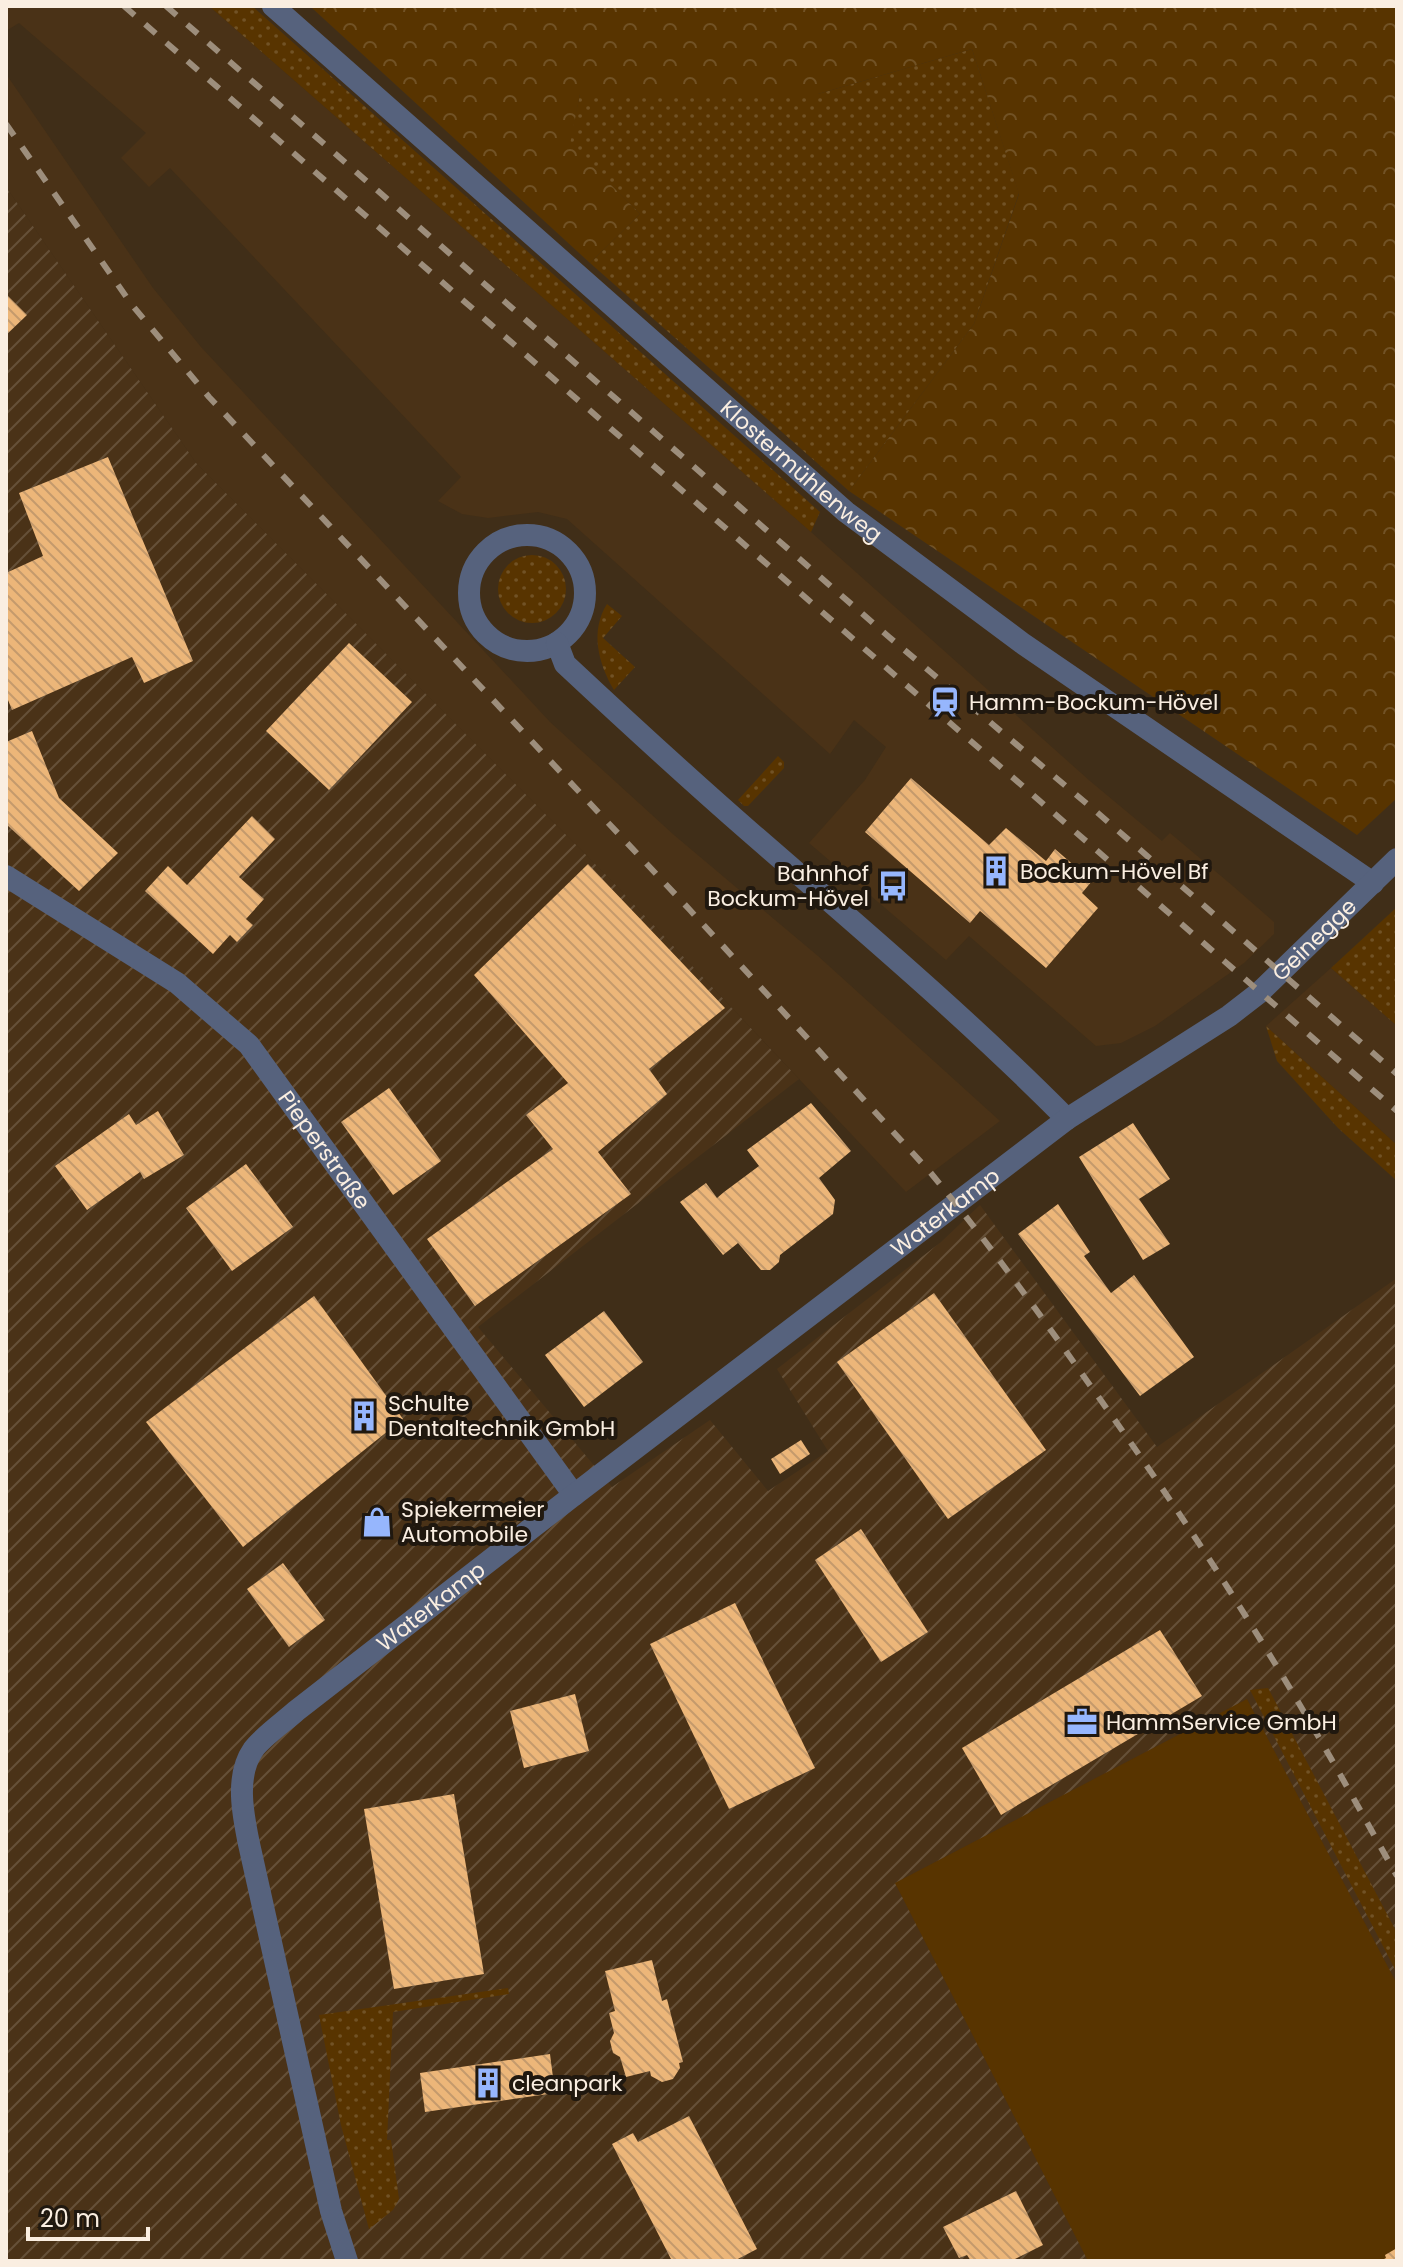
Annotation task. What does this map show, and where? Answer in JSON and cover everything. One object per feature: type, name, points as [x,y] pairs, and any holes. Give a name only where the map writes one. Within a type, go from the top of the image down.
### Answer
[{"type":"street","name":"Klostermühlenweg","points":[[273,6],[846,512],[1022,643],[1373,883]]},
{"type":"street","points":[[527,534],[557,542],[578,563],[586,593],[578,622],[557,643],[527,651],[498,643],[476,622],[469,593],[476,563],[498,542],[527,534]]},
{"type":"street","points":[[557,643],[565,664],[693,782],[1008,1059],[1067,1119]]},
{"type":"street","name":"Geinegge","points":[[1229,1016],[1260,992],[1397,859]]},
{"type":"street","name":"Pieperstraße","points":[[6,876],[177,983],[249,1045],[574,1495]]},
{"type":"street","name":"Waterkamp","points":[[347,2261],[331,2211],[251,1857],[242,1807],[244,1771],[253,1749],[296,1711],[574,1495],[1067,1119],[1229,1016]]},
{"type":"shaded area","points":[[6,6],[209,6],[811,532],[1090,781],[1162,841],[1170,833],[1234,887],[1274,922],[1274,934],[1244,963],[1155,1026],[1121,1043],[1096,1046],[969,936],[946,960],[809,843],[865,780],[886,747],[854,720],[830,754],[567,519],[538,512],[488,518],[462,514],[438,501],[461,477],[170,168],[149,187],[121,158],[146,133],[19,23],[6,31]]},
{"type":"shaded area","points":[[6,74],[153,288],[201,347],[550,722],[674,835],[818,956],[1000,1121],[906,1192],[607,876],[196,463],[6,187]]},
{"type":"shaded area","points":[[6,187],[196,463],[607,876],[799,1079],[478,1327],[612,1487],[710,1420],[768,1491],[828,1451],[777,1369],[941,1242],[980,1205],[1157,1447],[1397,1278],[1397,2261],[6,2261]]},
{"type":"shaded area","points":[[1331,968],[1397,1026],[1397,1145],[1266,1026]]},
{"type":"green space","points":[[209,6],[252,6],[820,512],[811,532]]},
{"type":"green space","points":[[1397,6],[1397,798],[1357,835],[849,491],[974,324],[1019,194],[972,49],[818,94],[580,94],[570,144],[640,214],[590,263],[312,8]]},
{"type":"green space","points":[[972,49],[1019,193],[974,324],[849,491],[590,263],[640,214],[569,144],[580,94],[818,94]]},
{"type":"green space","points":[[525,555],[539,555],[551,560],[561,570],[566,589],[561,608],[551,618],[539,623],[525,623],[513,618],[503,608],[498,596],[498,582],[503,570],[513,560]]},
{"type":"green space","points":[[607,604],[622,616],[603,638],[635,667],[614,690],[598,647],[599,625]]},
{"type":"green space","points":[[778,756],[784,762],[784,768],[748,806],[744,806],[738,800]]},
{"type":"green space","points":[[1397,907],[1397,1026],[1331,968]]},
{"type":"green space","points":[[1266,1026],[1397,1145],[1397,1181],[1338,1128],[1277,1061]]},
{"type":"green space","points":[[1268,1688],[1397,1933],[1397,1973],[1250,1690]]},
{"type":"green space","points":[[1247,1699],[1397,1984],[1397,2261],[1088,2261],[895,1883]]},
{"type":"green space","points":[[508,1988],[509,1994],[393,2012],[387,2140],[391,2140],[399,2199],[393,2210],[369,2229],[341,2125],[319,2015]]},
{"type":"building","points":[[6,294],[27,315],[6,335]]},
{"type":"building","points":[[108,457],[193,661],[144,683],[132,657],[12,710],[6,695],[6,573],[43,556],[19,493]]},
{"type":"building","points":[[349,643],[412,702],[329,790],[266,731]]},
{"type":"building","points":[[32,731],[59,798],[118,853],[79,891],[6,824],[6,742]]},
{"type":"building","name":"Bockum-Hövel Bf","points":[[911,778],[989,845],[1006,828],[1046,861],[1055,849],[1092,881],[1082,893],[1098,908],[1046,968],[980,911],[970,923],[865,832]]},
{"type":"building","points":[[252,816],[275,839],[239,877],[264,899],[246,919],[253,925],[237,942],[230,935],[213,954],[145,891],[168,866],[187,885]]},
{"type":"building","points":[[588,864],[725,1008],[649,1069],[667,1094],[598,1152],[631,1194],[475,1306],[427,1239],[553,1149],[526,1115],[568,1083],[474,975]]},
{"type":"building","points":[[389,1088],[441,1161],[393,1195],[341,1122]]},
{"type":"building","points":[[811,1103],[851,1151],[819,1178],[835,1200],[833,1214],[780,1255],[779,1262],[770,1270],[761,1270],[738,1243],[723,1255],[680,1202],[706,1183],[717,1198],[759,1166],[747,1150]]},
{"type":"building","points":[[158,1111],[184,1155],[144,1179],[140,1172],[87,1210],[55,1166],[129,1114],[136,1125]]},
{"type":"building","points":[[1133,1123],[1170,1179],[1139,1199],[1170,1244],[1143,1260],[1079,1157]]},
{"type":"building","points":[[246,1164],[293,1227],[232,1271],[186,1208]]},
{"type":"building","points":[[1058,1204],[1090,1252],[1084,1256],[1111,1293],[1134,1275],[1194,1357],[1140,1396],[1018,1234]]},
{"type":"building","points":[[934,1293],[1046,1450],[948,1519],[837,1362]]},
{"type":"building","points":[[314,1296],[403,1419],[243,1547],[146,1422]]},
{"type":"building","points":[[604,1311],[643,1362],[584,1407],[545,1355]]},
{"type":"building","points":[[801,1440],[810,1454],[780,1474],[771,1459]]},
{"type":"building","points":[[861,1529],[928,1632],[881,1662],[815,1560]]},
{"type":"building","points":[[283,1563],[325,1620],[289,1647],[247,1589]]},
{"type":"building","points":[[735,1603],[815,1768],[729,1809],[650,1644]]},
{"type":"building","name":"HammService GmbH","points":[[1160,1630],[1202,1696],[1001,1815],[962,1748]]},
{"type":"building","points":[[575,1694],[589,1751],[524,1768],[510,1711]]},
{"type":"building","points":[[454,1794],[484,1974],[394,1989],[364,1809]]},
{"type":"building","points":[[652,1960],[662,2001],[667,1999],[683,2062],[679,2063],[680,2068],[673,2079],[662,2082],[651,2076],[650,2071],[626,2077],[620,2057],[613,2053],[610,2041],[614,2033],[609,2013],[615,2011],[605,1971]]},
{"type":"building","name":"cleanpark","points":[[550,2054],[555,2093],[425,2112],[420,2073]]},
{"type":"building","points":[[689,2116],[757,2249],[734,2261],[672,2261],[612,2144],[633,2133],[638,2142]]},
{"type":"building","points":[[1016,2191],[1043,2245],[1011,2261],[971,2261],[967,2255],[959,2258],[943,2227]]},
{"type":"building","points":[[1397,2248],[1397,2261],[1380,2261],[1386,2258],[1385,2255]]},
{"type":"railway","points":[[124,6],[1397,1111]]},
{"type":"railway","points":[[166,6],[889,637],[1099,814],[1397,1074]]},
{"type":"railway","points":[[6,124],[132,305],[209,397],[689,909],[951,1198],[1049,1328],[1199,1544],[1304,1712],[1397,1876]]},
{"type":"place","name":"Hamm-Bockum-Hövel","points":[[945,702]]},
{"type":"place","name":"Bockum-Hövel Bf","points":[[996,871]]},
{"type":"place","name":"Bahnhof Bockum-Hövel","points":[[893,886]]},
{"type":"place","name":"Schulte Dentaltechnik GmbH","points":[[364,1416]]},
{"type":"place","name":"Spiekermeier Automobile","points":[[377,1522]]},
{"type":"place","name":"HammService GmbH","points":[[1082,1722]]},
{"type":"place","name":"cleanpark","points":[[488,2083]]}]
